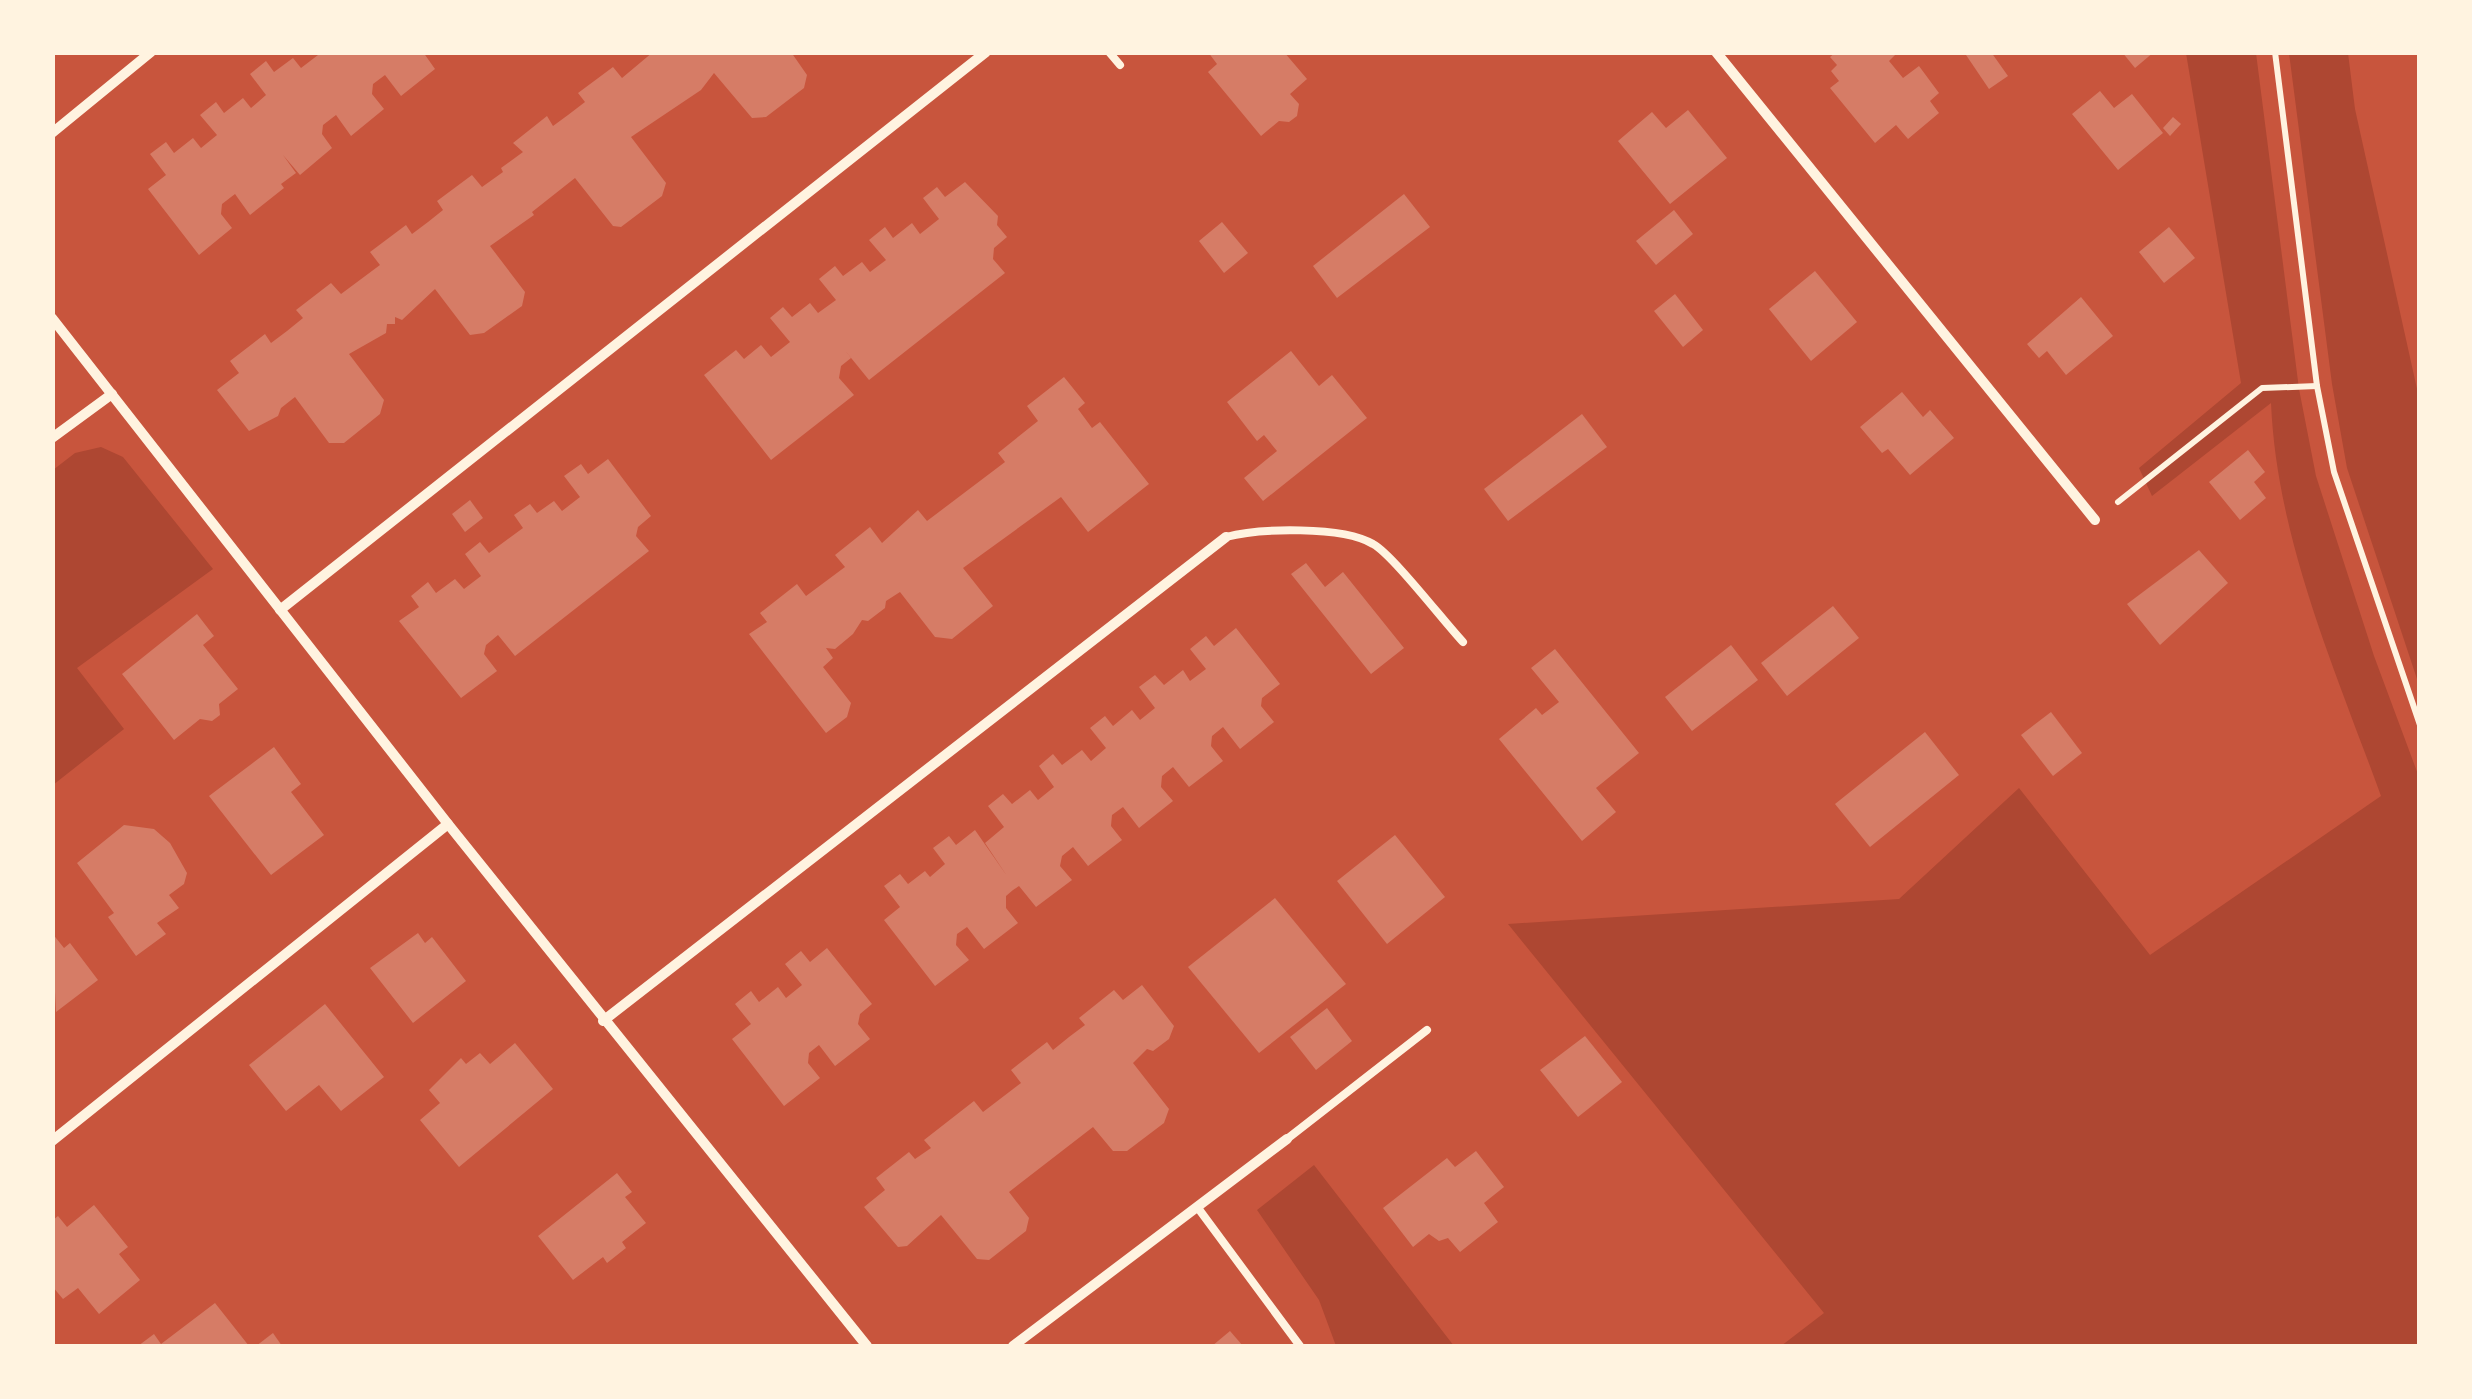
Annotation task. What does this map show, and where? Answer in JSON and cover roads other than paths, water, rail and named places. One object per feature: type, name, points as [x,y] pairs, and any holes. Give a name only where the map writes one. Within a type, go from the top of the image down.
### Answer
[{"type":"street","points":[[52,133],[151,52]]},
{"type":"street","points":[[280,610],[986,52]]},
{"type":"street","points":[[1716,52],[2095,520]]},
{"type":"street","points":[[52,318],[448,824],[866,1346]]},
{"type":"street","points":[[52,438],[112,394]]},
{"type":"street","points":[[604,1021],[1226,536]]},
{"type":"street","points":[[52,1141],[448,824]]},
{"type":"street","points":[[1013,1346],[1288,1138]]},
{"type":"lane","points":[[1109,52],[1120,65]]},
{"type":"lane","points":[[1226,536],[1245,532],[1326,532],[1374,544],[1463,642]]},
{"type":"lane","points":[[1288,1138],[1427,1030]]},
{"type":"lane","points":[[1198,1208],[1300,1346]]}]
